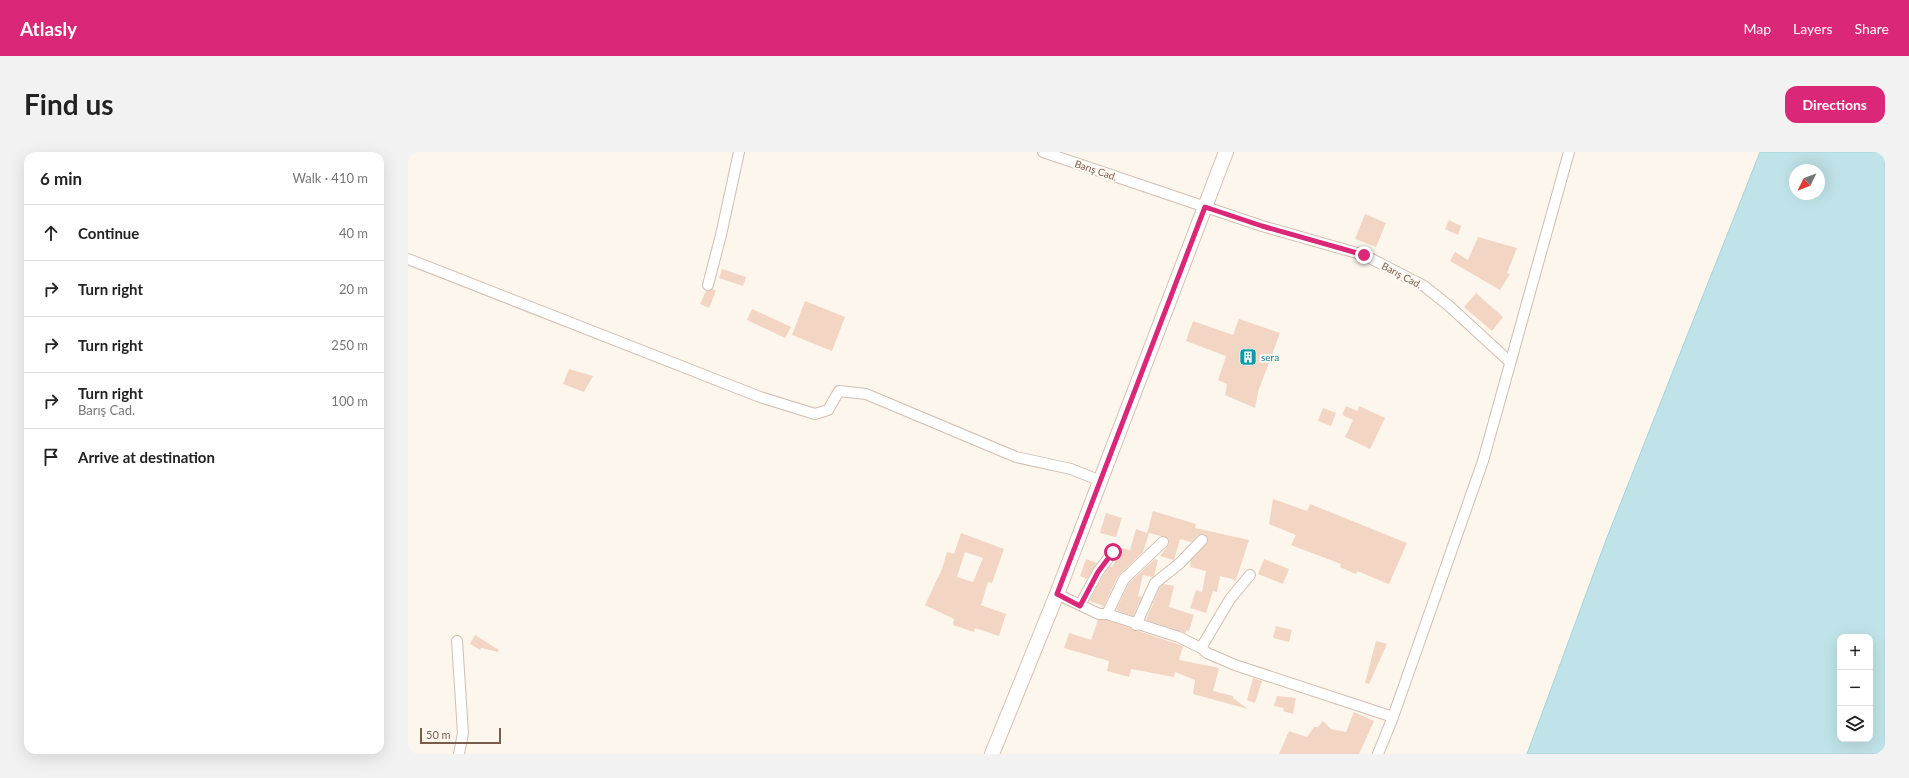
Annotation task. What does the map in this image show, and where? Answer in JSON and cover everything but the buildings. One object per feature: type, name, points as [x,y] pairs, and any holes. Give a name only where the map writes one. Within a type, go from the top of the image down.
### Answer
[{"type":"main road","points":[[992,754],[1101,481],[1226,152]]},
{"type":"street","points":[[708,284],[721,235],[739,152]]},
{"type":"street","name":"Barış Cad.","points":[[1043,152],[1262,226],[1364,255],[1424,286],[1448,305],[1510,362]]},
{"type":"street","points":[[1378,754],[1393,717],[1483,461],[1569,152]]},
{"type":"street","points":[[408,259],[760,397],[815,414],[828,410],[839,391],[866,394],[1016,457],[1070,469],[1101,481]]},
{"type":"street","points":[[1136,625],[1155,583],[1180,563],[1202,540]]},
{"type":"street","points":[[1107,614],[1124,579],[1163,542]]},
{"type":"street","points":[[1080,606],[1098,572],[1113,552]]},
{"type":"street","points":[[1201,648],[1230,600],[1250,575]]},
{"type":"street","points":[[1057,594],[1099,614],[1107,614],[1136,625],[1179,638],[1201,648],[1207,654],[1235,665],[1393,717]]},
{"type":"street","points":[[457,641],[463,733],[459,754]]},
{"type":"water","points":[[1760,152],[1885,152],[1885,754],[1527,754],[1606,540]]},
{"type":"place","name":"sera","points":[[1248,357]]},
{"type":"route","points":[[1113,552],[1098,572],[1080,606],[1057,594],[1205,207],[1262,226],[1364,255]]}]
